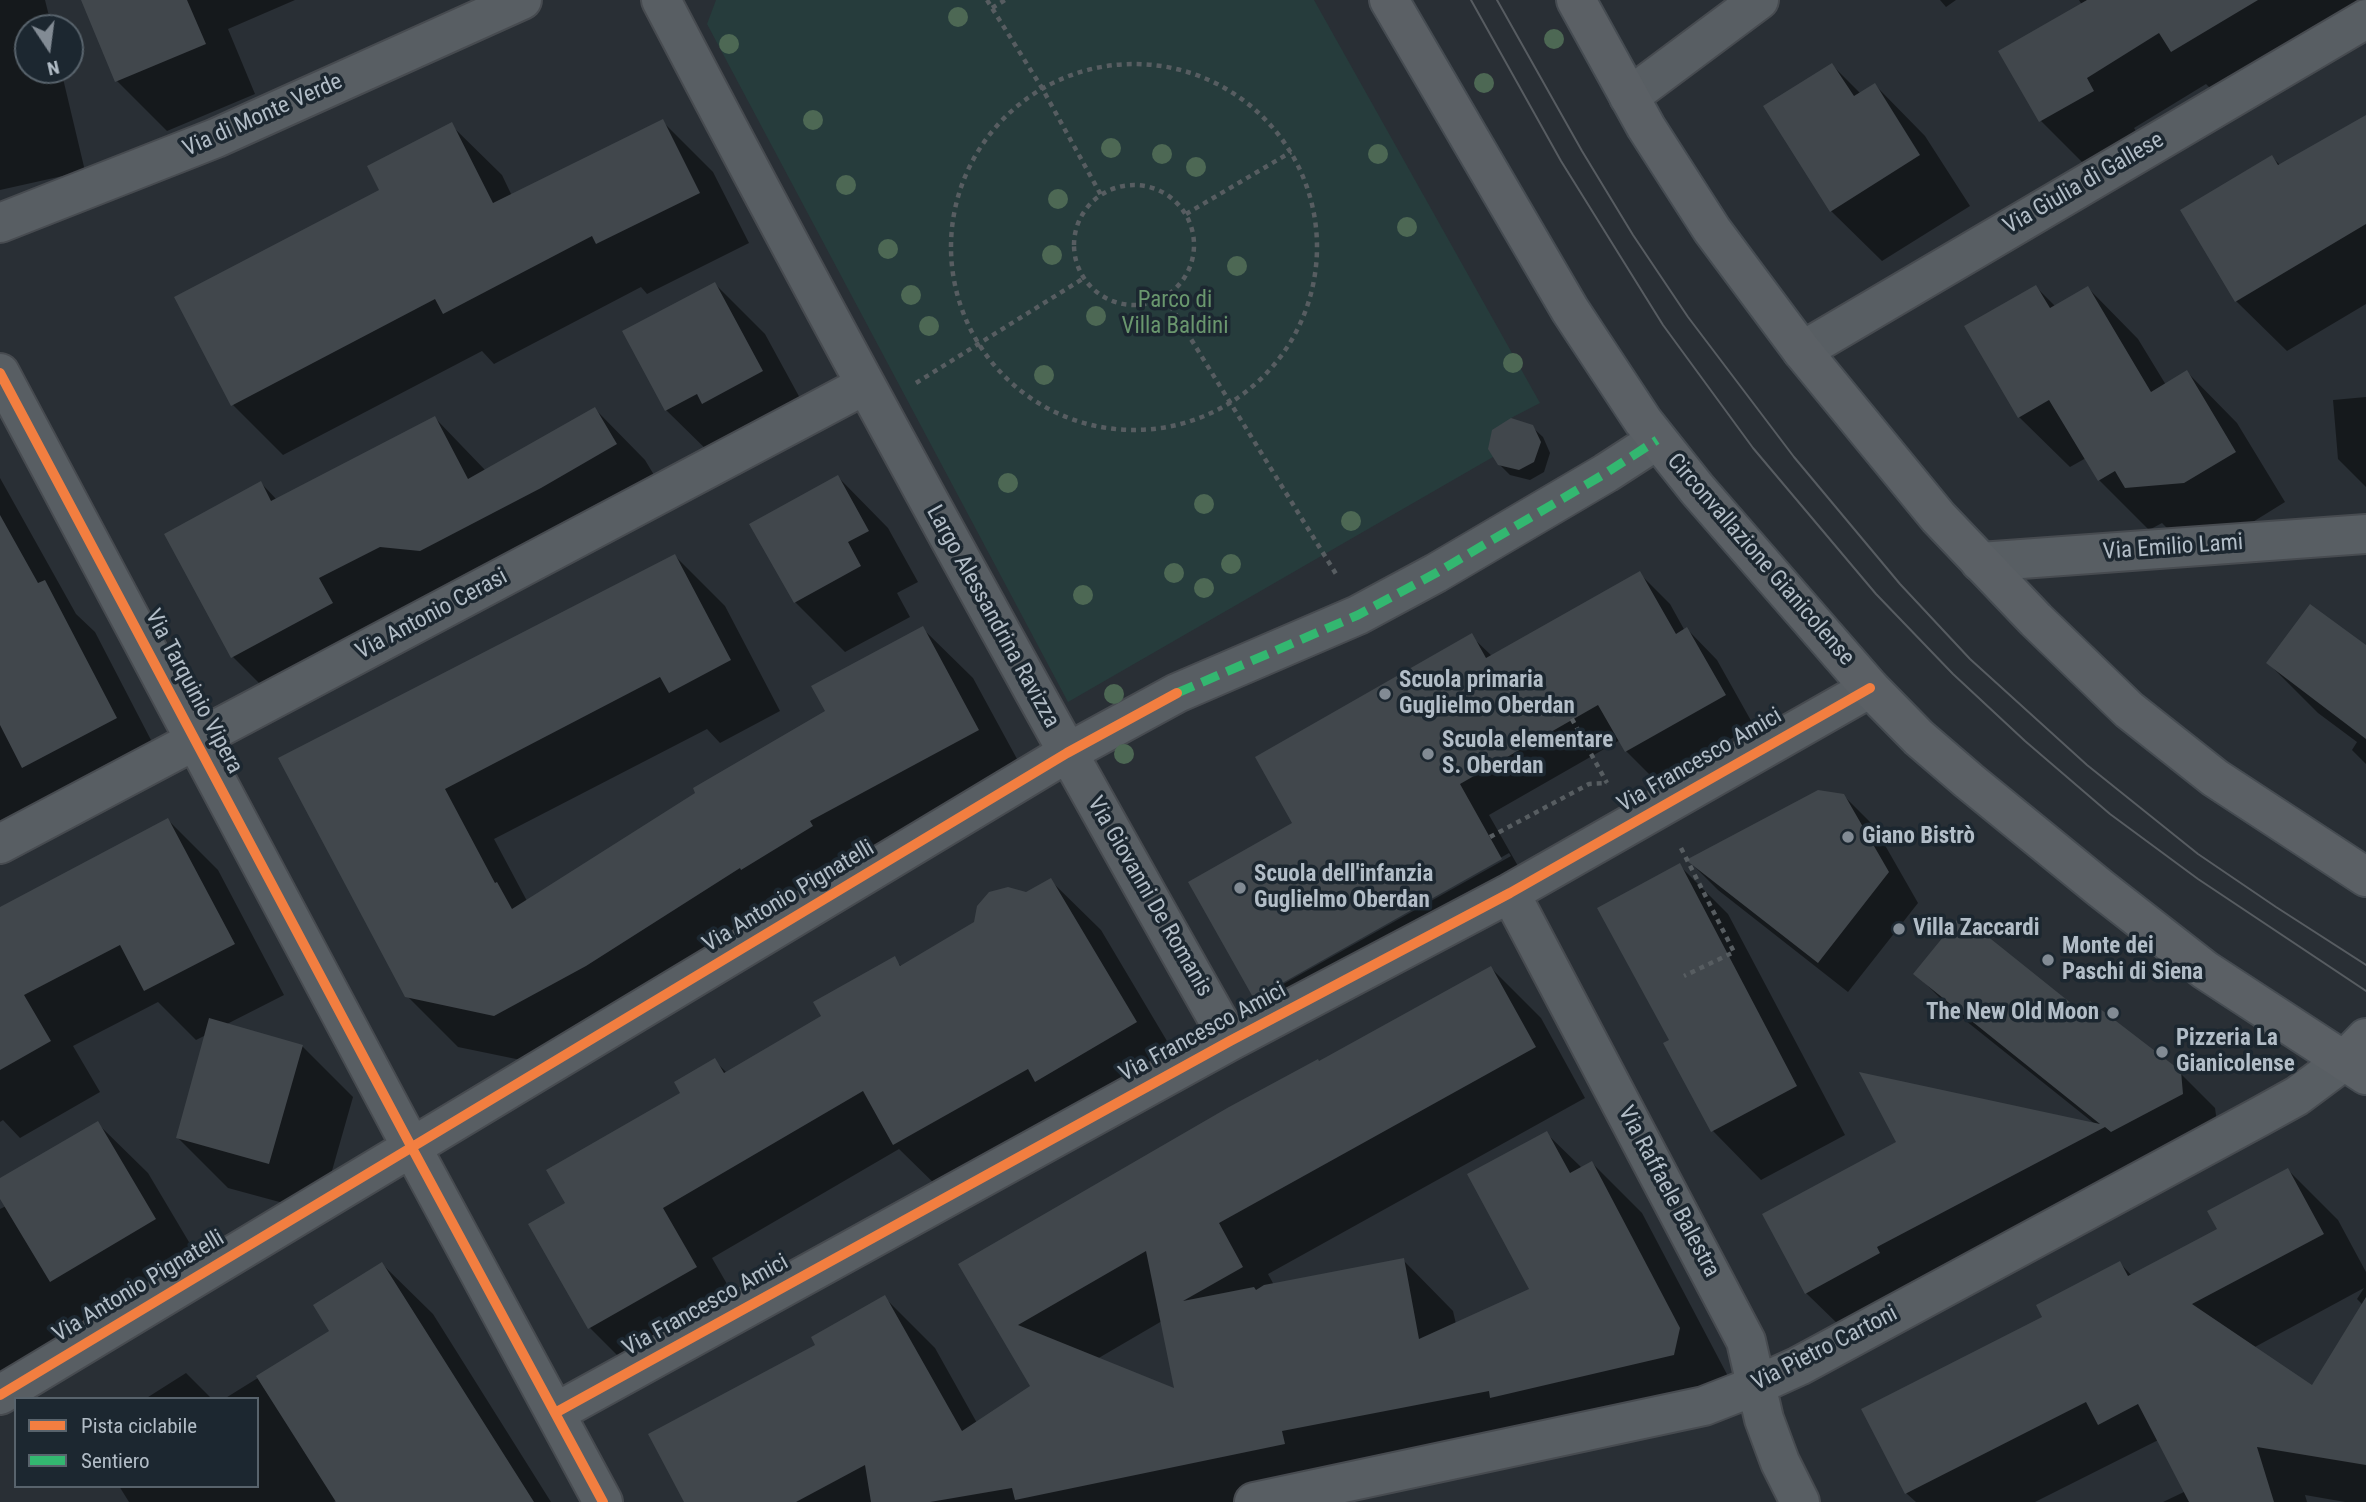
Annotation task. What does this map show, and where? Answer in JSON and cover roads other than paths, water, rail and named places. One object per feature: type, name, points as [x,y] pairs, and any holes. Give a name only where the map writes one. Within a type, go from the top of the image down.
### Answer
[{"type":"main road","name":"Circonvallazione Gianicolense","points":[[1389,0],[1570,310],[1657,440],[1870,688],[1919,738],[1969,781],[2205,970],[2359,1058]]},
{"type":"main road","points":[[1576,0],[1629,97],[1705,219],[1802,351],[1900,473],[1980,562],[2129,710],[2238,794],[2366,877]]},
{"type":"street","name":"Via di Monte Verde","points":[[0,223],[216,138],[522,0]]},
{"type":"street","name":"Largo Alessandrina Ravizza","points":[[662,0],[870,396],[1067,754],[1177,692],[1358,615],[1606,473],[1657,440]]},
{"type":"street","points":[[1629,97],[1759,0]]},
{"type":"street","name":"Via Giulia di Gallese","points":[[1802,351],[2366,19]]},
{"type":"street","name":"Via Tarquinio Vipera","points":[[0,373],[603,1502]]},
{"type":"street","name":"Via Antonio Cerasi","points":[[0,844],[870,396]]},
{"type":"street","name":"Via Emilio Lami","points":[[1980,562],[2366,534]]},
{"type":"street","name":"Via Francesco Amici","points":[[555,1413],[1230,1041],[1510,893],[1870,688]]},
{"type":"street","name":"Via Giovanni De Romanis","points":[[1067,754],[1230,1041]]},
{"type":"street","name":"Via Antonio Pignatelli","points":[[0,1395],[1067,754]]},
{"type":"street","name":"Via Raffaele Balestra","points":[[1510,893],[1746,1340],[1764,1419],[1780,1462],[1800,1502]]},
{"type":"street","name":"Via Pietro Cartoni","points":[[1254,1502],[1704,1406],[1755,1387],[2259,1117],[2359,1058]]},
{"type":"tram line","points":[[1471,0],[1561,161],[1663,325],[1753,448],[1876,594],[1953,674],[2110,814],[2198,879],[2366,991]]},
{"type":"tram line","points":[[1497,0],[1582,151],[1633,235],[1688,317],[1794,457],[1900,584],[1970,659],[2087,765],[2198,854],[2366,965]]},
{"type":"place","name":"Scuola primaria Guglielmo Oberdan","points":[[1385,694]]},
{"type":"place","name":"Scuola elementare S. Oberdan","points":[[1428,754]]},
{"type":"place","name":"Giano Bistrò","points":[[1848,837]]},
{"type":"place","name":"Scuola dell'infanzia Guglielmo Oberdan","points":[[1240,888]]},
{"type":"place","name":"Villa Zaccardi","points":[[1899,929]]},
{"type":"place","name":"Monte dei Paschi di Siena","points":[[2048,960]]},
{"type":"place","name":"The New Old Moon","points":[[2113,1013]]},
{"type":"place","name":"Pizzeria La Gianicolense","points":[[2162,1052]]},
{"type":"park label","name":"Parco di Villa Baldini","points":[[1175,314]]}]
